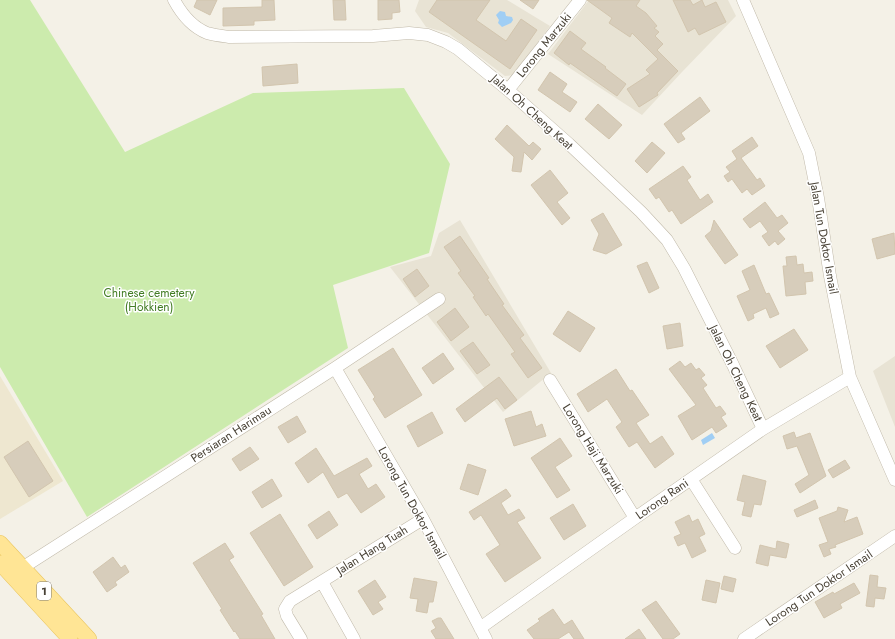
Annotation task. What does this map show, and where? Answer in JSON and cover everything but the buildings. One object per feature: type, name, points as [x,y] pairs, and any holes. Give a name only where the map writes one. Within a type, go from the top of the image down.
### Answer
[{"type":"main road","name":"1","points":[[0,543],[89,639]]},
{"type":"main road","name":"1","points":[[0,563],[70,639]]},
{"type":"street","name":"Jalan Oh Cheng Keat","points":[[174,0],[191,23],[206,33],[229,37],[357,36],[409,33],[428,35],[446,42],[458,49],[508,90],[641,212],[667,240],[684,268],[733,364],[763,430]]},
{"type":"street","name":"Lorong Marzuki","points":[[508,90],[580,0]]},
{"type":"street","name":"Jalan Tun Doktor Ismail","points":[[742,0],[809,153],[818,198],[830,276],[850,377],[895,480]]},
{"type":"street","name":"Persiaran Harimau","points":[[22,568],[335,368],[439,299]]},
{"type":"street","name":"Lorong Tun Doktor Ismail","points":[[335,368],[423,519],[486,639]]},
{"type":"street","name":"Lorong Rani","points":[[480,628],[635,518],[763,430],[850,377]]},
{"type":"street","name":"Lorong Haji Marzuki","points":[[550,380],[635,518]]},
{"type":"street","points":[[691,479],[735,548]]},
{"type":"street","name":"Jalan Hang Tuah","points":[[301,639],[287,616],[285,609],[290,601],[423,519]]},
{"type":"street","name":"Lorong Tun Doktor Ismail","points":[[744,639],[895,536]]},
{"type":"street","points":[[322,582],[354,639]]},
{"type":"shaded area","points":[[419,0],[507,0],[550,26],[514,75],[505,76],[448,33],[426,27],[415,11]]},
{"type":"shaded area","points":[[589,0],[728,0],[736,16],[642,115],[548,54]]},
{"type":"shaded area","points":[[460,220],[551,373],[503,412],[390,267],[431,256],[439,233]]},
{"type":"shaded area","points":[[895,356],[895,427],[873,371]]},
{"type":"shaded area","points":[[0,376],[63,481],[0,519]]},
{"type":"green space","name":"Chinese cemetery (Hokkien)","points":[[0,0],[30,0],[125,152],[253,93],[404,88],[450,164],[429,253],[333,285],[348,348],[87,517],[0,367]]},
{"type":"water","points":[[500,11],[505,12],[506,16],[512,17],[513,20],[511,23],[502,27],[498,23],[499,20],[496,15]]},
{"type":"water","points":[[712,433],[715,438],[703,445],[701,440]]}]
